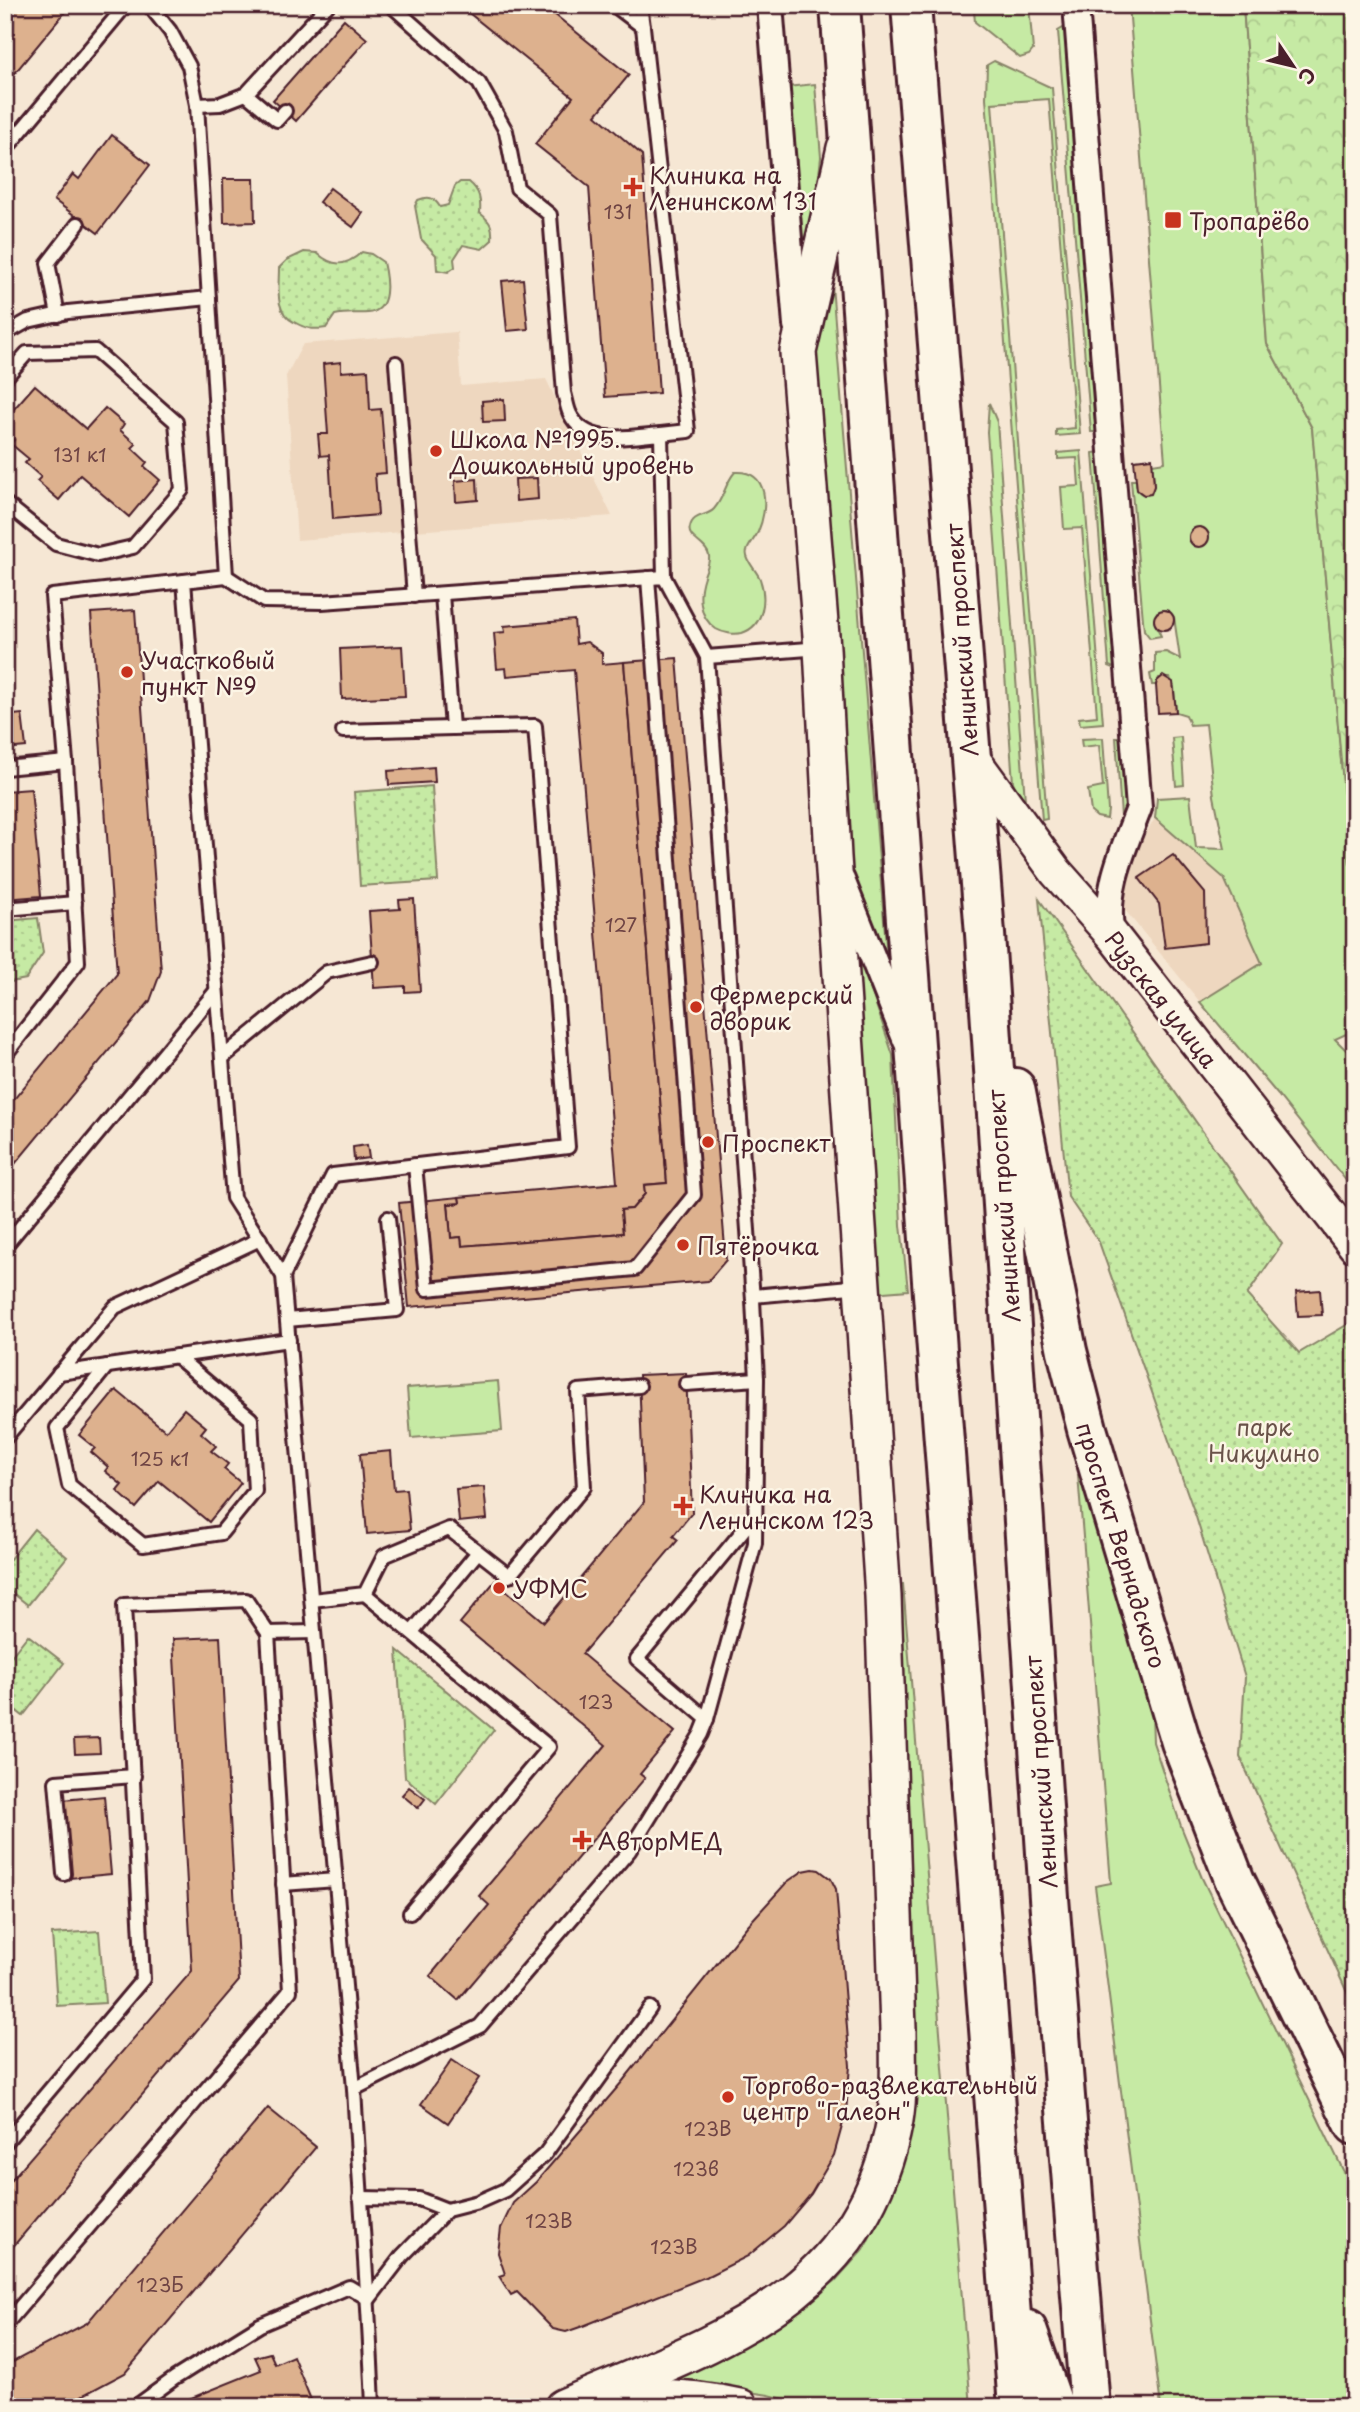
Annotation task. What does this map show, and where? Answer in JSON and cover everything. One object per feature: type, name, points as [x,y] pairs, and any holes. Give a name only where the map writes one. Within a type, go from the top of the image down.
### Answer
[{"type":"main road","points":[[840,5],[937,1350],[1018,2407]]},
{"type":"main road","name":"Ленинский проспект","points":[[911,5],[985,934],[1049,1898],[1090,2407]]},
{"type":"main road","points":[[563,2407],[725,2337],[764,2315],[796,2291],[845,2239],[876,2182],[887,2150],[896,2105],[898,2029],[883,1596],[832,856],[822,648],[798,352],[850,129]]},
{"type":"main road","name":"проспект Вернадского","points":[[985,934],[1067,1351],[1087,1429],[1181,1742],[1235,1881],[1355,2125]]},
{"type":"main road","points":[[1008,2268],[1041,2375],[1054,2407]]},
{"type":"main road","points":[[579,2407],[621,2398],[651,2396],[680,2397],[736,2406]]},
{"type":"street","points":[[770,5],[798,352]]},
{"type":"street","points":[[1076,5],[1139,808],[1113,880],[1108,906],[1112,934]]},
{"type":"street","name":"Рузская улица","points":[[970,753],[1056,872],[1112,934],[1355,1246]]},
{"type":"street","points":[[832,856],[919,1074]]},
{"type":"lane","points":[[5,150],[126,5]]},
{"type":"lane","points":[[149,5],[170,31],[189,66],[197,105],[226,576]]},
{"type":"lane","points":[[197,105],[220,104],[246,94],[328,5]]},
{"type":"lane","points":[[391,5],[479,83],[506,131],[517,188],[550,215],[564,393],[570,415],[586,432],[602,438],[688,431],[640,5]]},
{"type":"lane","points":[[614,5],[643,27]]},
{"type":"lane","points":[[246,94],[276,120],[285,111]]},
{"type":"lane","points":[[58,315],[48,262],[78,224]]},
{"type":"lane","points":[[5,334],[28,321],[58,315],[209,298]]},
{"type":"lane","points":[[5,378],[27,353],[94,351],[176,422],[182,490],[133,547],[98,555],[56,544],[5,503]]},
{"type":"lane","points":[[396,363],[414,596]]},
{"type":"lane","points":[[354,2090],[480,2026],[629,1851],[701,1734],[755,1543],[757,1379],[753,1296],[707,657],[664,577],[661,434]]},
{"type":"lane","points":[[5,1055],[78,962],[66,762],[52,596],[226,576],[264,601],[322,603],[664,577]]},
{"type":"lane","points":[[415,1165],[427,1289],[635,1269],[694,1195],[648,578]]},
{"type":"lane","points":[[184,581],[233,1198],[283,1276],[354,2090],[369,2299],[373,2407]]},
{"type":"lane","points":[[442,594],[452,728]]},
{"type":"lane","points":[[707,657],[822,648]]},
{"type":"lane","points":[[283,1276],[334,1175],[568,1147],[535,726],[343,731]]},
{"type":"lane","points":[[5,768],[66,762]]},
{"type":"lane","points":[[5,909],[75,903]]},
{"type":"lane","points":[[222,1058],[327,972],[372,962]]},
{"type":"lane","points":[[5,1246],[216,990]]},
{"type":"lane","points":[[287,1321],[397,1310],[388,1218]]},
{"type":"lane","points":[[5,1438],[116,1307],[260,1239]]},
{"type":"lane","points":[[753,1296],[862,1286]]},
{"type":"lane","points":[[59,1373],[289,1340]]},
{"type":"lane","points":[[107,1366],[57,1428],[69,1485],[143,1545],[221,1533],[256,1491],[251,1419],[176,1356]]},
{"type":"lane","points":[[686,1384],[757,1379]]},
{"type":"lane","points":[[365,1594],[384,1556],[449,1529],[509,1576],[584,1487],[578,1391],[639,1387]]},
{"type":"lane","points":[[707,1719],[637,1659],[755,1516]]},
{"type":"lane","points":[[412,1632],[478,1552]]},
{"type":"lane","points":[[313,1600],[365,1594],[549,1747],[410,1913]]},
{"type":"lane","points":[[5,2143],[144,1979],[124,1605],[246,1600],[268,1633],[290,1991],[5,2325]]},
{"type":"lane","points":[[268,1633],[314,1632]]},
{"type":"lane","points":[[64,1874],[56,1782],[134,1776]]},
{"type":"lane","points":[[283,1884],[336,1880]]},
{"type":"lane","points":[[369,2299],[402,2256],[447,2210],[478,2202],[505,2190],[545,2154],[650,2008]]},
{"type":"lane","points":[[360,2198],[419,2199],[447,2210]]},
{"type":"lane","points":[[135,2407],[175,2378],[260,2325],[349,2287],[369,2299]]},
{"type":"shaded area","name":"Школа №1995. Дошкольный уровень","points":[[457,332],[461,386],[546,379],[612,516],[297,540],[286,376],[303,344]]},
{"type":"shaded area","points":[[1155,818],[1224,877],[1263,963],[1200,1002],[1124,909],[1126,878],[1137,849]]},
{"type":"green space","points":[[1029,5],[1033,50],[1029,55],[1020,58],[975,22],[974,11],[980,7]]},
{"type":"green space","points":[[1129,5],[1243,5],[1267,344],[1312,428],[1350,863],[1355,863],[1355,1030],[1335,1039],[1355,1059],[1355,1192],[1200,1002],[1262,963],[1224,878],[1155,818],[1157,798],[1190,796],[1196,848],[1225,849],[1214,796],[1206,724],[1190,725],[1186,715],[1176,712],[1174,687],[1170,678],[1159,678],[1156,685],[1152,685],[1150,674],[1155,672],[1155,653],[1166,652],[1180,659],[1174,617],[1166,610],[1157,612],[1154,621],[1161,636],[1150,638],[1144,630],[1131,480],[1136,480],[1138,490],[1147,495],[1154,485],[1152,464],[1165,462]]},
{"type":"green space","points":[[1243,5],[1355,5],[1355,15],[1348,33],[1355,67],[1355,863],[1350,864],[1312,428],[1267,344]]},
{"type":"green space","points":[[1065,27],[1098,432],[1091,432],[1058,31]]},
{"type":"green space","points":[[994,61],[1052,88],[1080,434],[1056,436],[1056,430],[1075,428],[1049,99],[992,103],[1047,819],[1042,820],[986,98],[987,65]]},
{"type":"green space","points":[[815,84],[821,157],[811,247],[803,251],[800,248],[787,87]]},
{"type":"green space","points":[[460,182],[469,182],[478,192],[480,213],[490,225],[492,240],[482,249],[463,245],[454,259],[455,267],[448,272],[437,270],[436,255],[421,239],[415,206],[418,200],[428,198],[436,201],[440,207],[448,205],[455,186]]},
{"type":"green space","points":[[304,252],[317,253],[334,263],[345,263],[362,252],[383,262],[386,293],[381,307],[368,313],[335,315],[326,328],[321,329],[306,328],[288,318],[280,306],[279,268],[287,260]]},
{"type":"green space","points":[[831,273],[887,957],[885,960],[881,959],[851,864],[809,366]]},
{"type":"green space","points":[[989,403],[997,422],[1026,814],[1013,782],[987,432]]},
{"type":"green space","points":[[1081,451],[1103,723],[1080,725],[1079,718],[1097,716],[1082,528],[1064,529],[1061,487],[1079,486],[1077,458],[1058,459],[1058,453]]},
{"type":"green space","points":[[1100,452],[1119,670],[1109,666],[1093,453]]},
{"type":"green space","points":[[735,472],[755,477],[760,484],[764,502],[761,523],[747,554],[760,579],[762,611],[755,624],[736,634],[716,629],[703,612],[701,590],[709,556],[690,531],[694,519],[717,505]]},
{"type":"green space","points":[[1116,737],[1124,737],[1130,807],[1121,817]]},
{"type":"green space","points":[[1181,737],[1184,785],[1176,786],[1172,738]]},
{"type":"green space","points":[[1103,738],[1107,819],[1097,817],[1091,812],[1088,790],[1103,787],[1099,745],[1082,747],[1081,739]]},
{"type":"green space","points":[[432,786],[438,881],[360,886],[354,792]]},
{"type":"green space","name":"парк Никулино","points":[[1039,899],[1282,1244],[1247,1295],[1299,1353],[1355,1320],[1355,2010],[1240,1757],[1245,1677],[1196,1517],[1099,1242],[1068,1197]]},
{"type":"green space","points":[[846,916],[893,1055],[901,1225],[908,1290],[872,1293]]},
{"type":"green space","points":[[38,918],[43,953],[26,979],[5,983],[5,921]]},
{"type":"green space","points":[[498,1381],[502,1431],[411,1438],[407,1388]]},
{"type":"green space","points":[[1078,1475],[1083,1475],[1152,1711],[1153,1742],[1182,1829],[1202,1878],[1343,2170],[1355,2189],[1355,2407],[1161,2407],[1095,1886],[1111,1883]]},
{"type":"green space","points":[[34,1529],[67,1557],[28,1605],[5,1587],[5,1565]]},
{"type":"green space","points":[[894,1584],[903,1584],[971,2407],[814,2407],[769,2395],[671,2380],[762,2337],[835,2281],[864,2249],[904,2160],[914,2113],[915,2029]]},
{"type":"green space","points":[[28,1635],[64,1663],[23,1716],[5,1702],[5,1664]]},
{"type":"green space","points":[[397,1650],[494,1730],[436,1804],[405,1777]]},
{"type":"green space","points":[[99,1931],[105,2003],[57,2006],[52,1934]]},
{"type":"building","points":[[15,5],[71,5],[5,85],[5,17]]},
{"type":"building","points":[[459,5],[543,5],[629,75],[596,115],[642,155],[659,393],[605,397],[589,187],[535,144],[573,97]]},
{"type":"building","points":[[344,19],[367,39],[296,121],[273,100]]},
{"type":"building","points":[[112,135],[150,165],[98,233],[54,200],[73,174],[79,179]]},
{"type":"building","points":[[223,179],[254,179],[255,222],[224,223]]},
{"type":"building","points":[[330,188],[363,213],[353,227],[319,202]]},
{"type":"building","points":[[523,279],[528,329],[507,331],[502,281]]},
{"type":"building","points":[[341,362],[341,372],[368,370],[370,410],[381,409],[386,473],[375,474],[378,515],[333,519],[329,455],[320,456],[318,434],[328,434],[323,364]]},
{"type":"building","points":[[35,385],[86,429],[105,408],[124,424],[120,430],[136,444],[132,448],[147,462],[144,466],[160,480],[129,517],[80,475],[59,500],[37,481],[41,477],[25,463],[29,459],[11,444],[14,440],[5,432],[5,419]]},
{"type":"building","points":[[504,399],[505,421],[483,422],[482,401]]},
{"type":"building","points":[[1152,458],[1154,486],[1151,494],[1144,495],[1137,490],[1134,460]]},
{"type":"building","points":[[537,478],[538,499],[516,501],[515,479]]},
{"type":"building","points":[[477,479],[478,500],[456,502],[455,481]]},
{"type":"building","points":[[1195,527],[1203,527],[1209,537],[1203,547],[1195,547],[1189,541],[1189,533]]},
{"type":"building","points":[[135,610],[161,971],[150,1001],[5,1176],[5,1110],[117,974],[91,613]]},
{"type":"building","points":[[1160,610],[1168,610],[1174,620],[1168,630],[1160,630],[1154,624],[1154,616]]},
{"type":"building","points":[[574,620],[576,644],[587,642],[602,653],[602,664],[624,662],[667,1183],[644,1185],[645,1194],[632,1209],[621,1210],[623,1233],[462,1246],[461,1237],[451,1238],[448,1204],[460,1203],[459,1197],[617,1183],[574,670],[507,676],[506,668],[497,669],[494,633],[505,632],[504,626]]},
{"type":"building","points":[[402,646],[405,696],[342,699],[340,649]]},
{"type":"building","points":[[677,658],[726,1260],[708,1281],[409,1307],[399,1203],[459,1197],[460,1203],[448,1204],[451,1238],[461,1237],[462,1246],[623,1233],[621,1210],[632,1209],[645,1194],[644,1185],[667,1183],[624,662]]},
{"type":"building","points":[[1163,676],[1173,682],[1176,712],[1158,713],[1156,685]]},
{"type":"building","points":[[22,714],[26,747],[5,749],[5,716]]},
{"type":"building","points":[[434,767],[435,782],[389,785],[388,771]]},
{"type":"building","points":[[31,789],[41,896],[5,899],[5,791]]},
{"type":"building","points":[[1173,855],[1205,893],[1206,943],[1165,948],[1159,904],[1139,878]]},
{"type":"building","points":[[414,899],[420,991],[405,992],[405,986],[374,988],[369,911],[400,909],[399,900]]},
{"type":"building","points":[[367,1145],[369,1158],[354,1160],[353,1147]]},
{"type":"building","points":[[1320,1290],[1322,1315],[1298,1316],[1296,1292]]},
{"type":"building","points":[[686,1373],[692,1513],[673,1536],[678,1540],[582,1654],[675,1732],[640,1774],[645,1778],[458,2000],[430,1976],[489,1905],[479,1896],[606,1745],[460,1623],[495,1581],[544,1622],[644,1502],[639,1375]]},
{"type":"building","points":[[116,1390],[166,1431],[184,1409],[206,1427],[201,1433],[216,1446],[211,1451],[228,1464],[224,1469],[241,1483],[209,1522],[159,1481],[136,1508],[117,1491],[122,1485],[105,1471],[108,1467],[91,1452],[95,1448],[79,1435]]},
{"type":"building","points":[[391,1451],[394,1490],[406,1489],[410,1530],[367,1534],[360,1454]]},
{"type":"building","points":[[484,1487],[487,1519],[459,1522],[456,1489]]},
{"type":"building","points":[[220,1637],[239,1981],[5,2256],[5,2187],[192,1971],[173,1639]]},
{"type":"building","points":[[99,1738],[100,1753],[75,1754],[74,1739]]},
{"type":"building","points":[[409,1787],[425,1799],[418,1808],[402,1795]]},
{"type":"building","points":[[104,1796],[111,1874],[70,1878],[63,1800]]},
{"type":"building","name":"Торгово-развлекательный центр \"Галеон\"","points":[[813,1869],[831,1879],[836,1889],[850,2066],[846,2112],[834,2155],[811,2194],[784,2226],[748,2256],[710,2275],[583,2326],[566,2332],[553,2329],[517,2292],[511,2295],[499,2276],[505,2274],[498,2253],[501,2228],[513,2203],[536,2182],[622,2082],[747,1926],[787,1882],[803,1871]]},
{"type":"building","points":[[452,2060],[479,2078],[448,2123],[421,2104]]},
{"type":"building","points":[[268,2108],[316,2147],[125,2373],[61,2407],[5,2407],[5,2366],[87,2323]]},
{"type":"building","points":[[270,2353],[275,2364],[293,2356],[314,2407],[169,2407],[261,2370],[255,2357]]},
{"type":"place","name":"Клиника на Ленинском 131","points":[[633,187]]},
{"type":"place","name":"Тропарёво","points":[[1173,220]]},
{"type":"place","name":"Школа №1995. Дошкольный уровень","points":[[436,451]]},
{"type":"place","name":"Участковый пункт №9","points":[[127,672]]},
{"type":"place","name":"Фермерский дворик","points":[[696,1007]]},
{"type":"place","name":"Проспект","points":[[708,1142]]},
{"type":"place","name":"Пятёрочка","points":[[683,1245]]},
{"type":"place","name":"Клиника на Ленинском 123","points":[[683,1506]]},
{"type":"place","name":"УФМС","points":[[499,1588]]},
{"type":"place","name":"АвторМЕД","points":[[582,1840]]},
{"type":"place","name":"Торгово-развлекательный центр \"Галеон\"","points":[[728,2097]]}]
